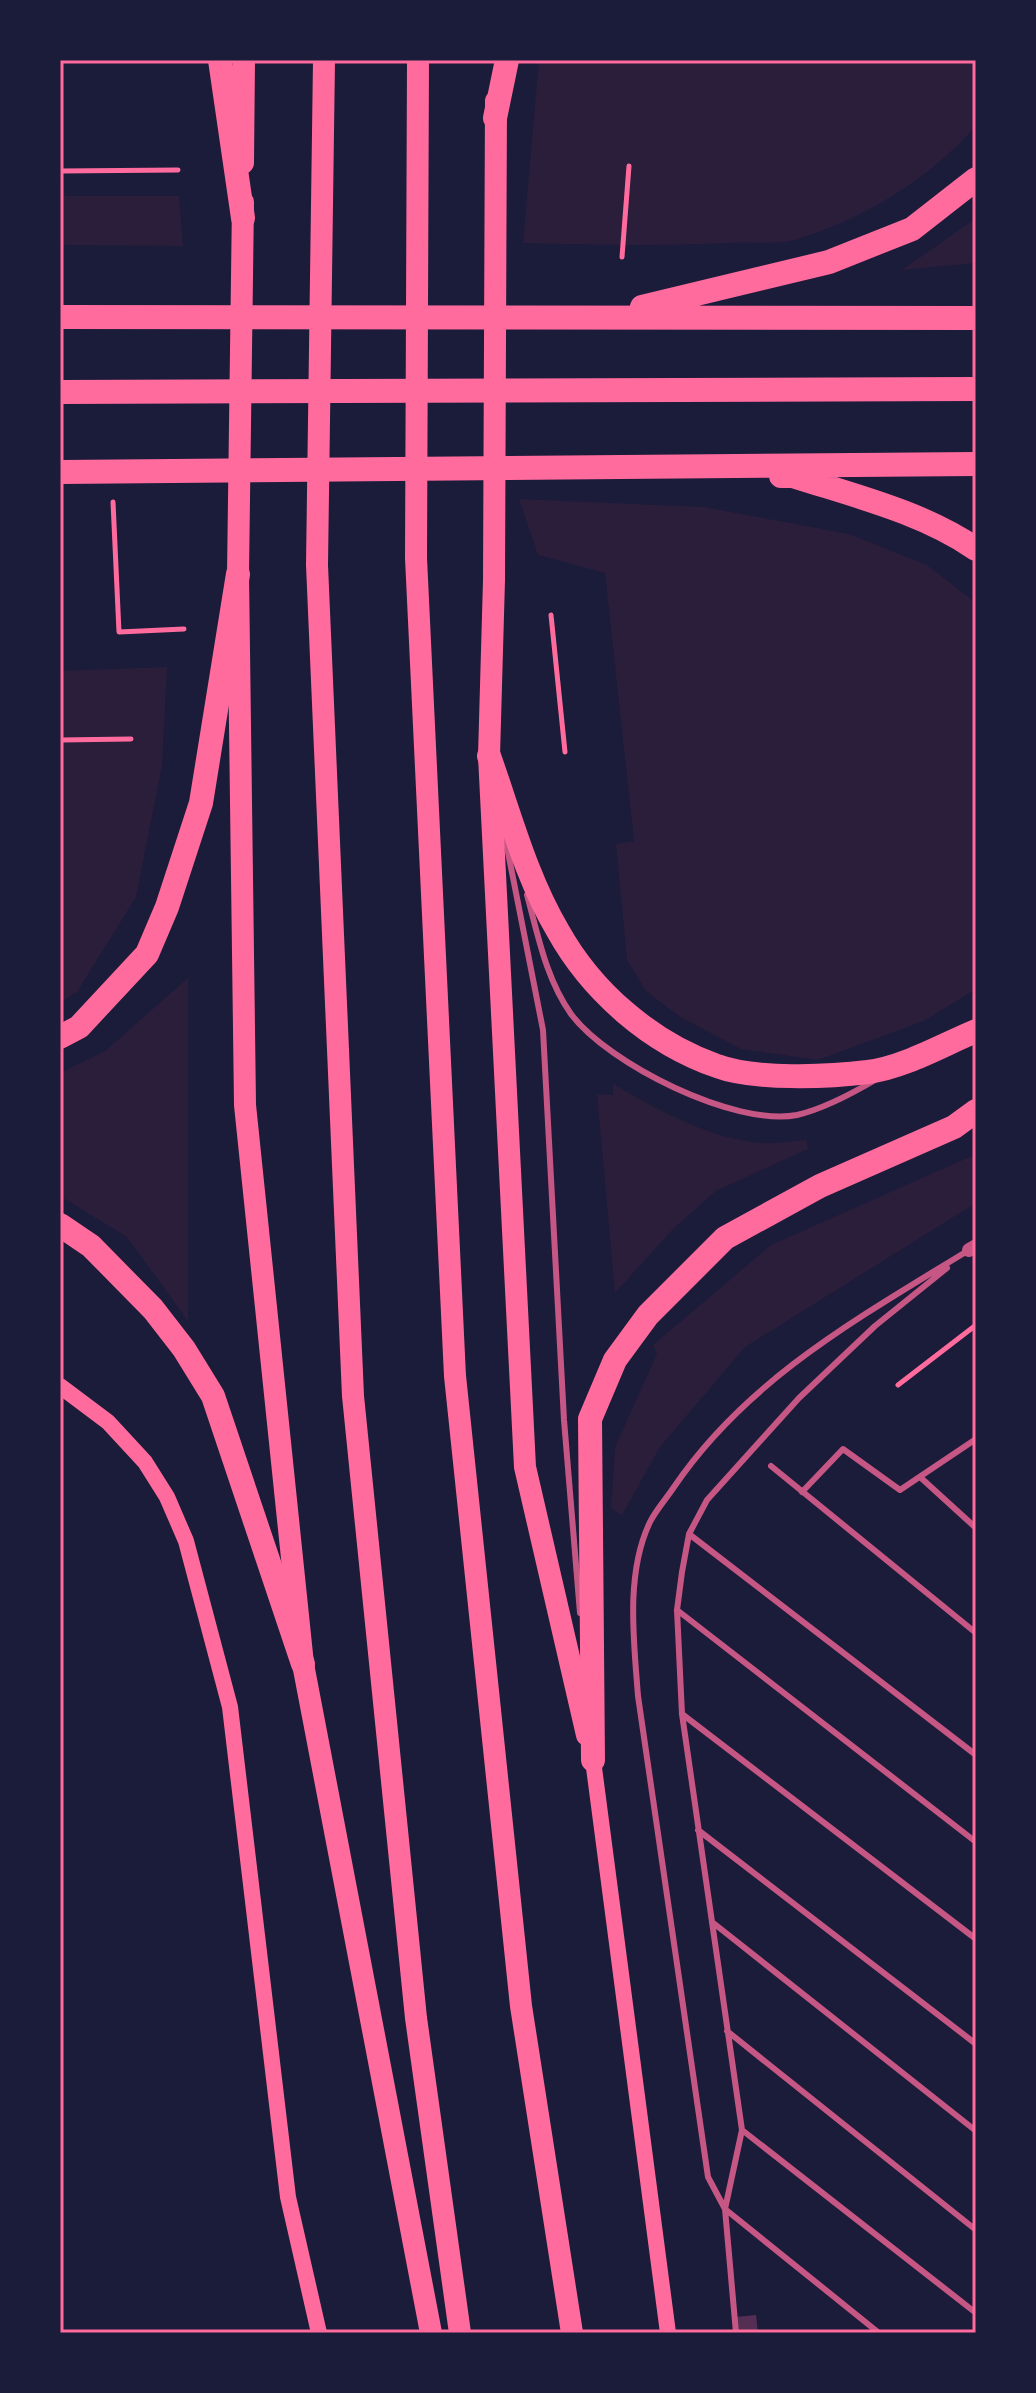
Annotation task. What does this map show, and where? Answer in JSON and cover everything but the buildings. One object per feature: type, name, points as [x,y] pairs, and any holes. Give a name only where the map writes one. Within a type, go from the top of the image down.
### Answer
[{"type":"highway","points":[[220,60],[243,218]]},
{"type":"highway","points":[[244,60],[238,574],[245,1105],[303,1664],[431,2333]]},
{"type":"highway","points":[[324,60],[317,565],[353,1396],[416,2018],[460,2333]]},
{"type":"highway","points":[[418,60],[416,558],[455,1376],[521,2006],[572,2333]]},
{"type":"highway","points":[[498,60],[495,118],[494,580],[489,756],[525,1467],[593,1760]]},
{"type":"highway","points":[[495,118],[507,60]]},
{"type":"highway","points":[[605,316],[829,262],[912,229],[976,179]]},
{"type":"highway","points":[[60,317],[976,318]]},
{"type":"highway","points":[[60,392],[976,389]]},
{"type":"highway","points":[[60,472],[976,464]]},
{"type":"highway","points":[[610,466],[793,476],[902,511],[951,532],[976,549]]},
{"type":"highway","points":[[60,1037],[79,1027],[147,954],[167,907],[201,803],[238,574]]},
{"type":"highway","points":[[489,756],[535,887],[559,934],[610,1001],[636,1021],[718,1067],[775,1074],[870,1072],[908,1060],[976,1031]]},
{"type":"highway","points":[[593,1760],[590,1419],[615,1360],[648,1315],[725,1238],[820,1186],[954,1127],[976,1111]]},
{"type":"highway","points":[[60,1225],[91,1246],[153,1309],[184,1349],[213,1396],[303,1664]]},
{"type":"main road","points":[[60,1386],[108,1422],[145,1462],[167,1497],[186,1541],[230,1707],[288,2197],[319,2333]]},
{"type":"main road","points":[[593,1760],[668,2333]]},
{"type":"lane","points":[[489,756],[547,969],[572,1015],[614,1053],[660,1081],[746,1115],[797,1115],[860,1089],[908,1060]]},
{"type":"lane","points":[[489,756],[543,1030],[564,1420],[581,1621]]},
{"type":"lane","points":[[736,2333],[725,2209],[742,2130],[682,1714],[677,1610],[689,1534],[707,1500],[799,1398],[875,1326],[972,1248]]},
{"type":"lane","points":[[879,2333],[725,2209],[708,2177],[638,1696],[633,1630],[640,1560],[649,1523],[696,1454],[754,1395],[836,1331],[972,1248]]},
{"type":"lane","points":[[802,1492],[843,1449],[900,1490],[976,1439]]},
{"type":"lane","points":[[771,1466],[976,1633]]},
{"type":"lane","points":[[920,1477],[976,1528]]},
{"type":"lane","points":[[689,1534],[976,1755]]},
{"type":"lane","points":[[677,1610],[976,1842]]},
{"type":"lane","points":[[582,1636],[593,1760]]},
{"type":"lane","points":[[682,1714],[976,1939]]},
{"type":"lane","points":[[698,1830],[976,2044]]},
{"type":"lane","points":[[711,1921],[976,2131]]},
{"type":"lane","points":[[727,2031],[976,2230]]},
{"type":"lane","points":[[742,2130],[976,2313]]},
{"type":"path","points":[[622,257],[629,166]]},
{"type":"path","points":[[60,171],[178,170]]},
{"type":"path","points":[[113,497],[119,632],[184,629]]},
{"type":"path","points":[[551,615],[565,752]]},
{"type":"path","points":[[60,740],[131,739]]},
{"type":"path","points":[[898,1385],[976,1325]]},
{"type":"shaded area","points":[[539,60],[976,60],[976,126],[938,163],[895,194],[848,220],[798,239],[773,243],[679,245],[523,243]]},
{"type":"shaded area","points":[[60,138],[65,196],[179,196],[183,246],[60,245]]},
{"type":"shaded area","points":[[976,218],[976,263],[902,270]]},
{"type":"shaded area","points":[[519,499],[704,507],[849,534],[927,565],[976,603],[976,989],[924,1021],[818,1060],[741,1049],[680,1017],[646,991],[627,960],[616,844],[634,841],[605,573],[538,555]]},
{"type":"shaded area","points":[[167,667],[162,766],[136,897],[77,992],[60,1003],[60,671]]},
{"type":"shaded area","points":[[188,978],[188,1321],[127,1237],[60,1196],[60,1073],[105,1051]]},
{"type":"shaded area","points":[[613,1083],[646,1103],[705,1130],[763,1143],[806,1140],[808,1149],[716,1191],[674,1228],[615,1293],[597,1094],[613,1095]]},
{"type":"shaded area","points":[[976,1154],[976,1203],[745,1347],[660,1447],[622,1515],[611,1508],[615,1447],[657,1354],[653,1345],[771,1245]]}]
